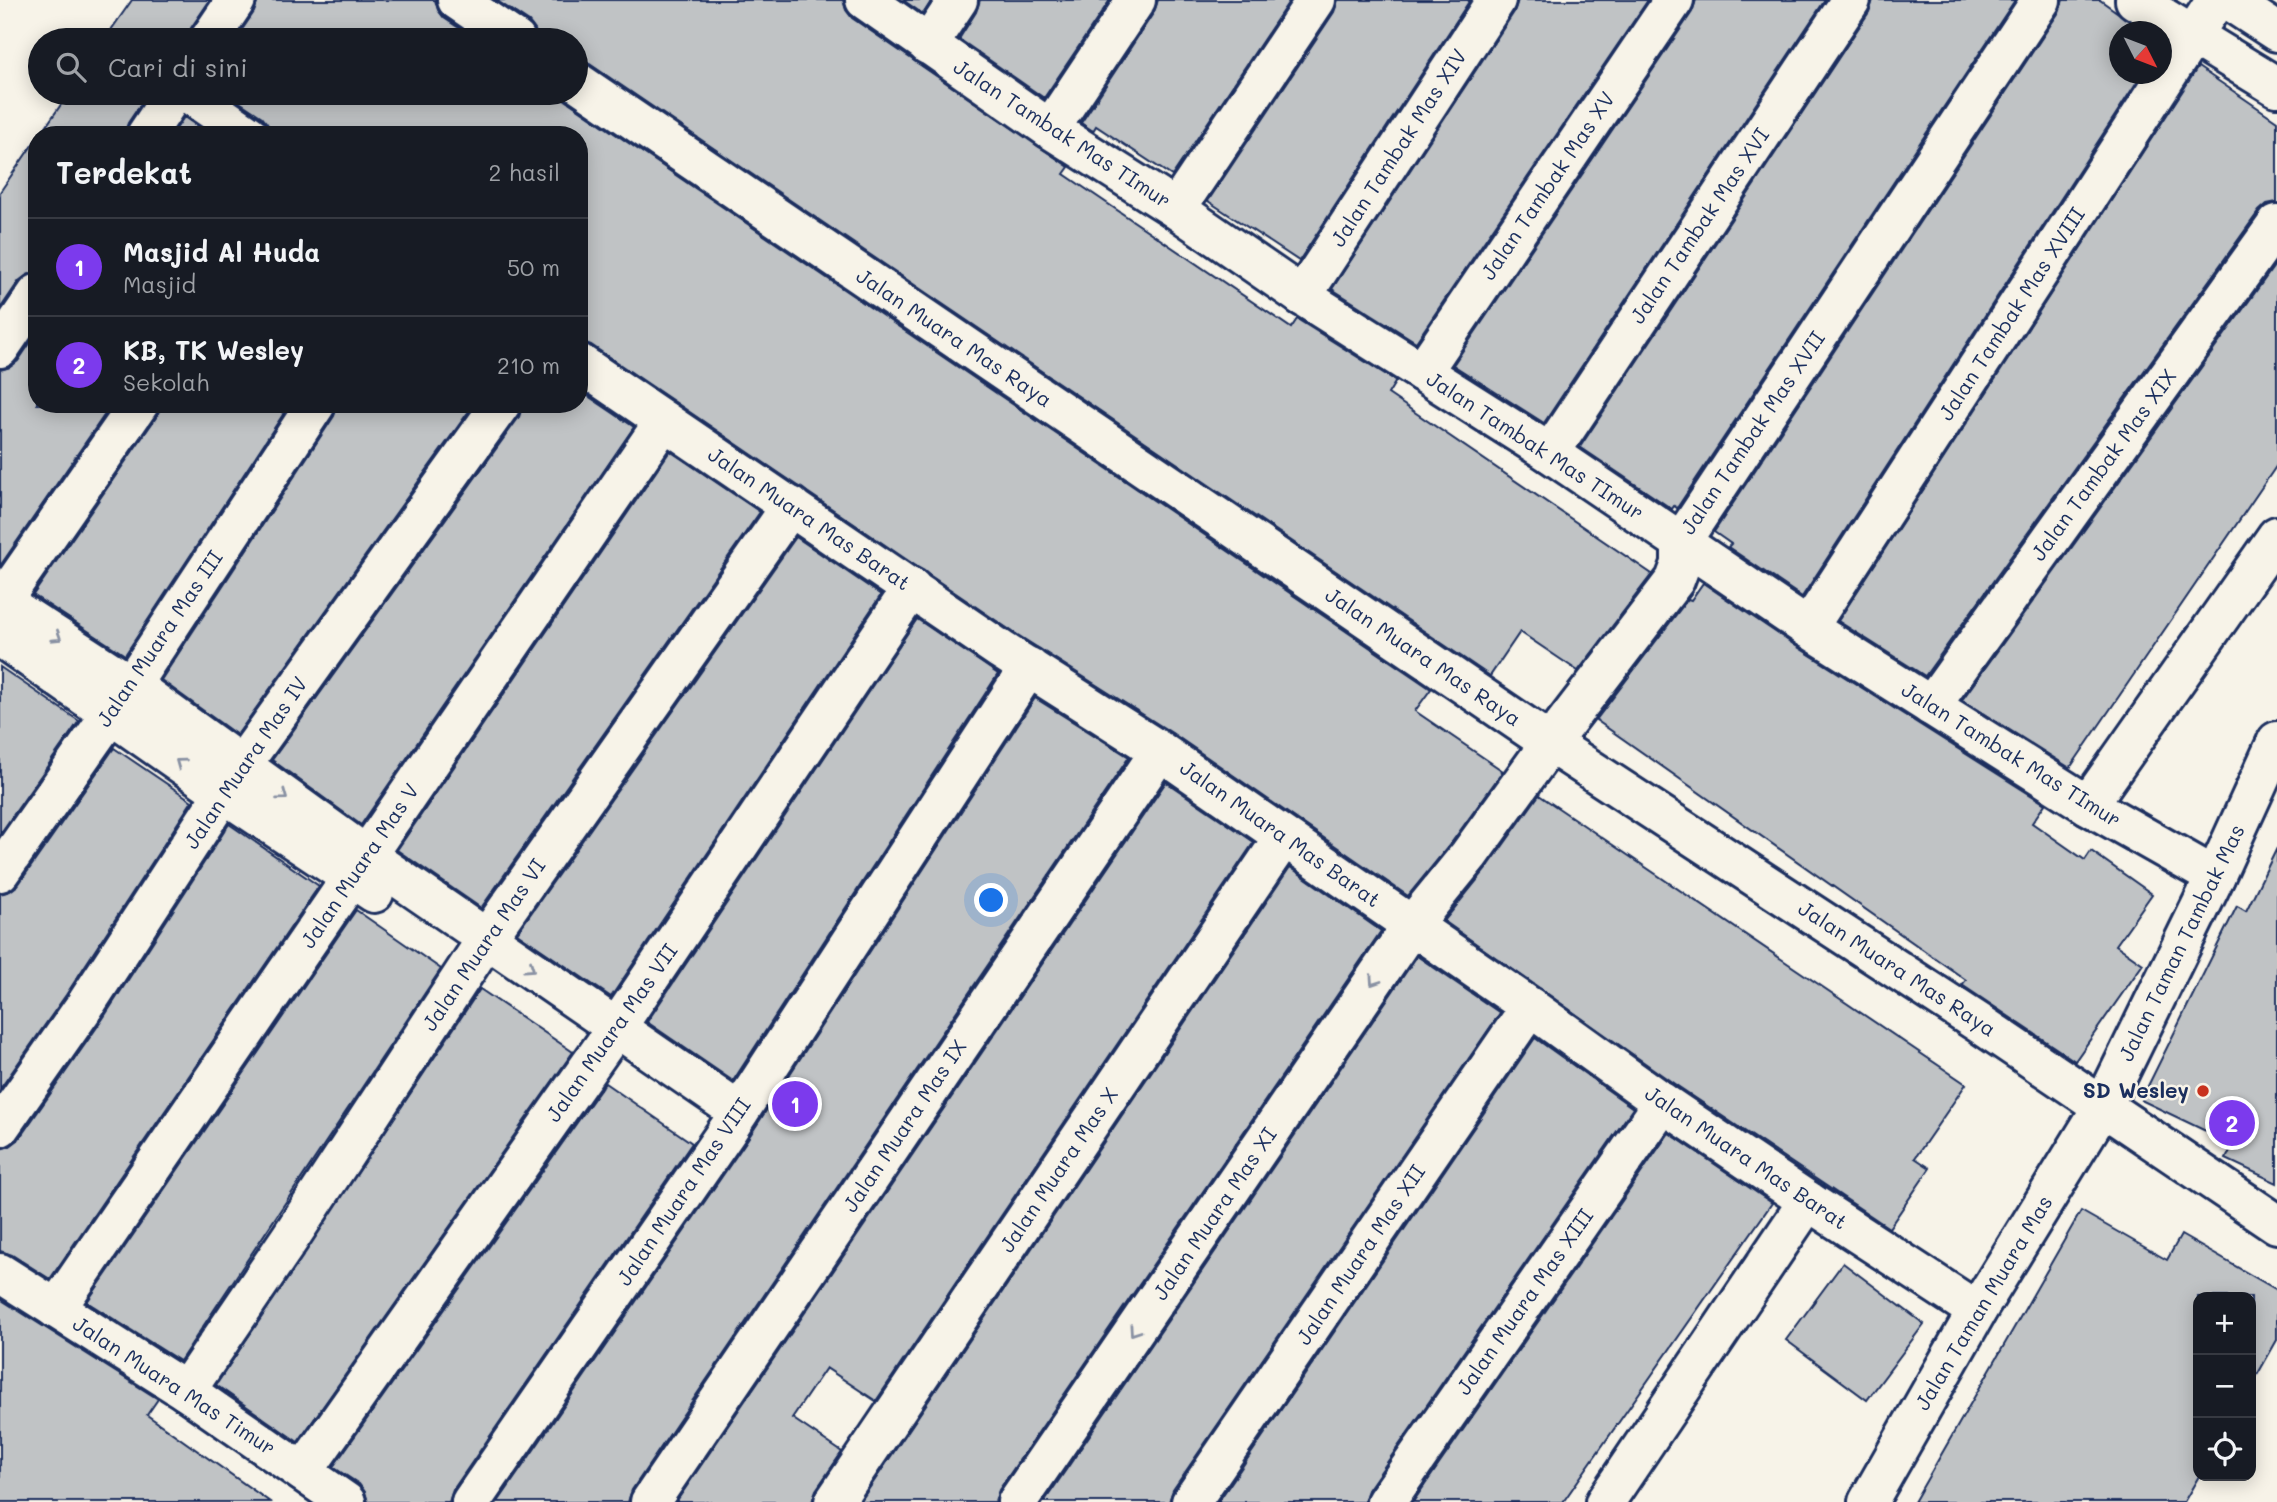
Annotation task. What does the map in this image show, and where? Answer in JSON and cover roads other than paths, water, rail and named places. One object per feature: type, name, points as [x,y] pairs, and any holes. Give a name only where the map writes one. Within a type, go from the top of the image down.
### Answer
[{"type":"street","points":[[217,28],[236,0]]},
{"type":"street","points":[[457,0],[498,28]]},
{"type":"street","name":"Jalan Tambak Mas TImur","points":[[865,0],[1050,129],[1176,209],[1303,296],[1550,453],[1808,628],[2088,805],[2215,877]]},
{"type":"street","points":[[928,45],[958,0]]},
{"type":"street","points":[[1050,129],[1136,0]]},
{"type":"street","points":[[1176,209],[1316,0]]},
{"type":"street","name":"Jalan Tambak Mas XIV","points":[[1303,296],[1496,0]]},
{"type":"street","name":"Jalan Tambak Mas XV","points":[[1422,372],[1674,0]]},
{"type":"street","name":"Jalan Tambak Mas XVI","points":[[1550,453],[1851,0]]},
{"type":"street","name":"Jalan Tambak Mas XVII","points":[[1412,925],[1469,855],[1550,743],[1675,580],[1681,564],[1681,542],[2040,0]]},
{"type":"street","points":[[2135,0],[2277,87]]},
{"type":"street","name":"Jalan Tambak Mas XVIII","points":[[1808,628],[2216,0]]},
{"type":"street","points":[[2228,0],[2277,32]]},
{"type":"street","name":"Jalan Muara Mas Raya","points":[[588,89],[1550,743],[2104,1106],[2277,1224]]},
{"type":"street","points":[[152,126],[166,105]]},
{"type":"street","points":[[205,105],[236,126]]},
{"type":"street","name":"Jalan Tambak Mas XIX","points":[[1931,706],[2277,224]]},
{"type":"street","points":[[0,348],[28,307]]},
{"type":"street","name":"Jalan Muara Mas Barat","points":[[588,369],[1029,667],[1160,751],[1530,1007],[1663,1103],[1808,1202],[1977,1311]]},
{"type":"street","points":[[133,413],[0,611],[232,780],[733,1121]]},
{"type":"street","name":"Jalan Muara Mas III","points":[[0,872],[121,699],[310,413]]},
{"type":"street","name":"Jalan Muara Mas IV","points":[[0,1127],[84,1007],[232,780],[495,413]]},
{"type":"street","name":"Jalan Muara Mas V","points":[[56,1310],[664,421]]},
{"type":"street","name":"Jalan Muara Mas VI","points":[[186,1391],[290,1238],[479,949],[791,506]]},
{"type":"street","points":[[2088,805],[2277,537]]},
{"type":"street","name":"Jalan Muara Mas VII","points":[[303,1472],[610,1037],[912,588]]},
{"type":"street","name":"Jalan Muara Mas VIII","points":[[471,1502],[733,1121],[1029,667]]},
{"type":"street","name":"Jalan Taman Tambak Mas","points":[[2104,1106],[2215,877],[2277,741]]},
{"type":"street","name":"Jalan Muara Mas IX","points":[[650,1502],[1160,751]]},
{"type":"street","name":"Jalan Muara Mas X","points":[[834,1502],[1283,838]]},
{"type":"street","name":"Jalan Muara Mas XI","points":[[1017,1502],[1412,925]]},
{"type":"street","name":"Jalan Muara Mas XII","points":[[1191,1502],[1530,1007]]},
{"type":"street","name":"Jalan Muara Mas XIII","points":[[1387,1502],[1663,1103]]},
{"type":"street","name":"Jalan Taman Muara Mas","points":[[1868,1502],[1977,1311],[2104,1106]]},
{"type":"street","points":[[1605,1502],[1808,1202]]},
{"type":"street","name":"Jalan Muara Mas Timur","points":[[0,1273],[186,1391],[346,1502]]},
{"type":"place","name":"SD Wesley","points":[[2203,1091]]},
{"type":"place","name":"Masjid Al Huda","points":[[795,1104]]},
{"type":"place","name":"KB, TK Wesley","points":[[2232,1123]]}]
